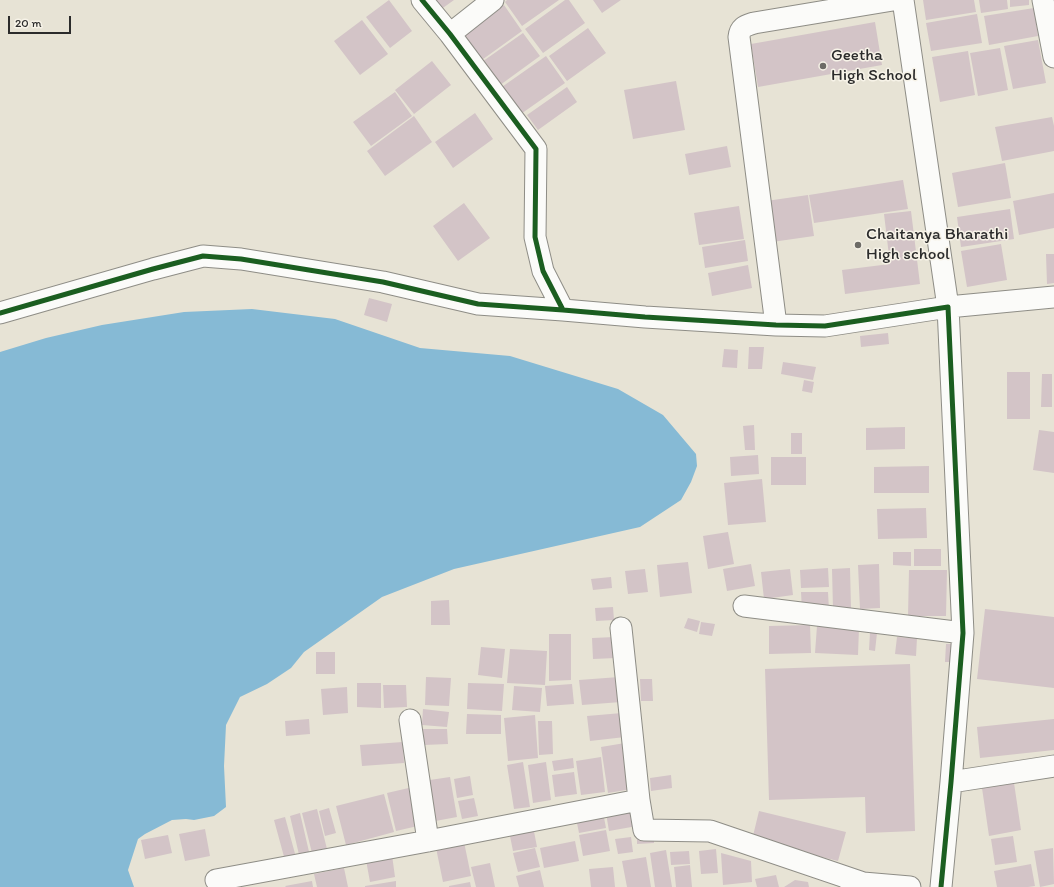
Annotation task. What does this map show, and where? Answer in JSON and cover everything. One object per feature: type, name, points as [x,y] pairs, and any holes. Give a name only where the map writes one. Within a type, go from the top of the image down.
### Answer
[{"type":"street","points":[[422,0],[450,34],[536,149],[535,237],[543,271],[563,310]]},
{"type":"street","points":[[450,34],[493,0]]},
{"type":"street","points":[[776,325],[739,31],[745,26],[754,23],[893,0]]},
{"type":"street","points":[[903,0],[948,307],[963,633],[941,887]]},
{"type":"street","points":[[1043,0],[1054,57]]},
{"type":"street","points":[[0,313],[203,256],[241,259],[383,282],[478,304],[645,317],[776,325],[825,326],[948,307],[1054,297]]},
{"type":"street","points":[[744,606],[963,633]]},
{"type":"street","points":[[620,628],[639,800],[644,830],[710,831],[858,886],[910,887]]},
{"type":"street","points":[[410,720],[428,841]]},
{"type":"street","points":[[951,782],[1054,766]]},
{"type":"street","points":[[216,880],[639,800]]},
{"type":"water","points":[[252,309],[335,319],[420,348],[510,356],[618,389],[663,415],[696,454],[697,466],[691,482],[681,500],[640,527],[454,569],[382,597],[304,652],[291,668],[267,684],[240,697],[226,725],[224,766],[226,807],[214,816],[194,820],[172,820],[138,839],[128,870],[134,887],[0,887],[0,352],[46,338],[102,325],[184,312]]},
{"type":"building","points":[[389,0],[412,31],[390,48],[366,17]]},
{"type":"building","points":[[433,0],[454,0],[440,10]]},
{"type":"building","points":[[507,0],[559,0],[522,26],[505,2]]},
{"type":"building","points":[[565,0],[569,0],[585,23],[543,53],[525,29]]},
{"type":"building","points":[[593,0],[621,0],[602,13]]},
{"type":"building","points":[[923,0],[974,0],[976,12],[926,20]]},
{"type":"building","points":[[979,0],[1007,0],[1008,9],[981,13]]},
{"type":"building","points":[[1010,0],[1029,0],[1029,5],[1010,7]]},
{"type":"building","points":[[504,5],[522,31],[479,62],[461,35]]},
{"type":"building","points":[[1034,8],[1038,36],[989,45],[984,16]]},
{"type":"building","points":[[977,14],[982,43],[931,51],[926,23]]},
{"type":"building","points":[[362,20],[388,54],[360,75],[334,41]]},
{"type":"building","points":[[875,22],[882,65],[758,87],[751,44]]},
{"type":"building","points":[[588,28],[606,53],[567,81],[549,56]]},
{"type":"building","points":[[523,33],[540,56],[496,88],[479,64]]},
{"type":"building","points":[[1038,40],[1046,83],[1013,89],[1004,46]]},
{"type":"building","points":[[1000,48],[1008,90],[978,96],[970,53]]},
{"type":"building","points":[[968,51],[975,95],[940,102],[932,57]]},
{"type":"building","points":[[546,56],[565,83],[518,116],[499,89]]},
{"type":"building","points":[[432,61],[451,85],[414,114],[395,90]]},
{"type":"building","points":[[676,81],[685,130],[633,139],[624,90]]},
{"type":"building","points":[[567,87],[577,102],[538,130],[527,115]]},
{"type":"building","points":[[395,92],[412,116],[371,146],[353,122]]},
{"type":"building","points":[[475,113],[493,139],[453,168],[435,142]]},
{"type":"building","points":[[414,116],[432,142],[385,176],[367,151]]},
{"type":"building","points":[[1052,117],[1054,126],[1054,151],[1002,161],[995,127]]},
{"type":"building","points":[[727,146],[731,167],[689,175],[685,154]]},
{"type":"building","points":[[1005,163],[1011,198],[958,207],[952,173]]},
{"type":"building","points":[[903,180],[908,209],[814,223],[809,195]]},
{"type":"building","points":[[1054,193],[1054,228],[1019,235],[1013,201]]},
{"type":"building","points":[[808,195],[814,236],[772,242],[766,201]]},
{"type":"building","points":[[464,203],[490,238],[458,261],[433,226]]},
{"type":"building","points":[[739,206],[744,239],[699,245],[694,213]]},
{"type":"building","points":[[1010,209],[1014,239],[961,247],[957,217]]},
{"type":"building","points":[[911,211],[920,284],[845,294],[842,270],[890,264],[884,214]]},
{"type":"building","points":[[745,240],[748,261],[705,268],[702,247]]},
{"type":"building","points":[[1001,244],[1007,280],[967,287],[961,251]]},
{"type":"building","points":[[1046,254],[1054,254],[1054,283],[1047,284]]},
{"type":"building","points":[[748,265],[752,288],[712,296],[708,273]]},
{"type":"building","points":[[369,298],[392,304],[387,322],[364,315]]},
{"type":"building","points":[[888,333],[889,344],[861,347],[860,336]]},
{"type":"building","points":[[749,347],[764,347],[762,369],[748,369]]},
{"type":"building","points":[[724,349],[738,350],[737,368],[722,367]]},
{"type":"building","points":[[783,362],[816,367],[813,380],[781,374]]},
{"type":"building","points":[[1007,372],[1030,372],[1030,419],[1007,419]]},
{"type":"building","points":[[1042,374],[1052,374],[1052,407],[1041,407]]},
{"type":"building","points":[[804,380],[814,382],[812,393],[802,391]]},
{"type":"building","points":[[754,425],[755,450],[745,450],[743,426]]},
{"type":"building","points":[[905,427],[905,449],[866,450],[866,428]]},
{"type":"building","points":[[1039,430],[1054,432],[1054,473],[1033,470]]},
{"type":"building","points":[[791,433],[802,433],[802,454],[791,454]]},
{"type":"building","points":[[758,455],[759,474],[731,476],[730,457]]},
{"type":"building","points":[[771,457],[806,457],[806,485],[771,485]]},
{"type":"building","points":[[929,466],[929,493],[874,493],[874,467]]},
{"type":"building","points":[[762,479],[766,522],[728,525],[724,483]]},
{"type":"building","points":[[926,508],[927,538],[878,539],[877,509]]},
{"type":"building","points":[[728,532],[734,564],[708,569],[703,536]]},
{"type":"building","points":[[914,549],[941,549],[941,566],[914,566]]},
{"type":"building","points":[[893,552],[911,552],[911,566],[893,565]]},
{"type":"building","points":[[688,562],[692,593],[660,597],[657,565]]},
{"type":"building","points":[[751,564],[755,586],[727,591],[723,569]]},
{"type":"building","points":[[879,564],[880,608],[860,609],[858,565]]},
{"type":"building","points":[[828,568],[829,587],[801,588],[800,570]]},
{"type":"building","points":[[850,568],[851,608],[833,609],[832,569]]},
{"type":"building","points":[[645,569],[648,592],[628,594],[625,571]]},
{"type":"building","points":[[790,569],[793,595],[764,599],[761,572]]},
{"type":"building","points":[[909,570],[947,570],[946,616],[908,616]]},
{"type":"building","points":[[611,577],[612,588],[593,590],[591,579]]},
{"type":"building","points":[[801,592],[828,592],[829,610],[802,611]]},
{"type":"building","points":[[449,600],[450,625],[431,625],[431,601]]},
{"type":"building","points":[[613,607],[614,620],[596,621],[595,608]]},
{"type":"building","points":[[985,609],[1054,617],[1054,688],[977,679]]},
{"type":"building","points":[[688,618],[700,621],[697,632],[684,628]]},
{"type":"building","points":[[701,622],[715,624],[712,636],[699,634]]},
{"type":"building","points":[[810,625],[811,653],[769,654],[769,626]]},
{"type":"building","points":[[817,626],[859,628],[858,655],[815,653]]},
{"type":"building","points":[[870,632],[877,633],[875,651],[869,650]]},
{"type":"building","points":[[549,634],[571,634],[571,680],[549,681]]},
{"type":"building","points":[[615,637],[616,658],[593,659],[592,638]]},
{"type":"building","points":[[897,637],[917,638],[916,656],[895,654]]},
{"type":"building","points":[[946,644],[956,644],[956,662],[945,662]]},
{"type":"building","points":[[481,647],[505,649],[502,678],[478,675]]},
{"type":"building","points":[[510,649],[547,651],[545,685],[507,683]]},
{"type":"building","points":[[316,652],[335,652],[335,674],[316,674]]},
{"type":"building","points":[[910,664],[915,831],[866,833],[865,797],[769,800],[765,669]]},
{"type":"building","points":[[426,677],[451,678],[449,706],[425,705]]},
{"type":"building","points":[[619,677],[621,702],[582,705],[579,680]]},
{"type":"building","points":[[640,679],[652,679],[653,701],[641,701]]},
{"type":"building","points":[[357,683],[381,683],[381,708],[357,707]]},
{"type":"building","points":[[468,683],[504,684],[502,711],[467,709]]},
{"type":"building","points":[[572,684],[574,704],[547,706],[545,686]]},
{"type":"building","points":[[383,685],[406,685],[407,707],[384,708]]},
{"type":"building","points":[[514,686],[542,688],[540,712],[512,710]]},
{"type":"building","points":[[347,687],[348,713],[323,715],[321,689]]},
{"type":"building","points":[[423,709],[449,712],[447,727],[422,725]]},
{"type":"building","points":[[622,713],[625,737],[590,741],[587,716]]},
{"type":"building","points":[[467,714],[501,715],[501,734],[466,734]]},
{"type":"building","points":[[535,715],[538,758],[508,761],[504,718]]},
{"type":"building","points":[[309,719],[310,734],[286,736],[285,721]]},
{"type":"building","points":[[1054,719],[1054,750],[980,758],[977,727]]},
{"type":"building","points":[[538,721],[552,721],[553,754],[539,755]]},
{"type":"building","points":[[423,729],[447,729],[448,744],[424,745]]},
{"type":"building","points":[[403,742],[404,763],[362,766],[360,745]]},
{"type":"building","points":[[625,743],[632,789],[608,793],[601,747]]},
{"type":"building","points":[[601,757],[605,792],[581,795],[576,761]]},
{"type":"building","points":[[573,758],[574,768],[554,771],[552,761]]},
{"type":"building","points":[[523,762],[530,807],[514,809],[507,765]]},
{"type":"building","points":[[546,762],[551,800],[533,803],[528,765]]},
{"type":"building","points":[[574,772],[577,794],[555,797],[552,775]]},
{"type":"building","points":[[671,775],[672,788],[651,791],[650,778]]},
{"type":"building","points":[[470,776],[473,795],[457,798],[454,779]]},
{"type":"building","points":[[450,777],[457,817],[430,822],[423,781]]},
{"type":"building","points":[[1014,783],[1021,830],[989,836],[982,788]]},
{"type":"building","points":[[413,787],[422,825],[396,831],[387,793]]},
{"type":"building","points":[[384,794],[394,832],[346,845],[336,806]]},
{"type":"building","points":[[474,798],[478,816],[462,819],[458,801]]},
{"type":"building","points":[[633,803],[637,826],[609,831],[605,807]]},
{"type":"building","points":[[602,807],[606,828],[579,833],[575,813]]},
{"type":"building","points":[[329,808],[336,833],[325,836],[319,811]]},
{"type":"building","points":[[317,809],[327,849],[312,853],[302,813]]},
{"type":"building","points":[[759,811],[846,832],[838,861],[752,840]]},
{"type":"building","points":[[300,813],[310,856],[300,859],[290,816]]},
{"type":"building","points":[[285,817],[297,861],[286,864],[274,820]]},
{"type":"building","points":[[532,821],[537,847],[513,851],[508,826]]},
{"type":"building","points":[[205,829],[210,856],[185,861],[179,834]]},
{"type":"building","points":[[606,830],[610,851],[583,856],[579,835]]},
{"type":"building","points":[[654,834],[654,843],[637,844],[637,835]]},
{"type":"building","points":[[168,835],[172,853],[145,859],[141,840]]},
{"type":"building","points":[[1013,836],[1017,862],[995,865],[991,839]]},
{"type":"building","points":[[463,837],[471,876],[443,882],[435,843]]},
{"type":"building","points":[[631,837],[633,852],[618,854],[615,839]]},
{"type":"building","points":[[575,841],[579,861],[544,868],[540,848]]},
{"type":"building","points":[[535,848],[540,867],[518,872],[513,853]]},
{"type":"building","points":[[1053,848],[1054,884],[1040,887],[1034,851]]},
{"type":"building","points":[[716,849],[718,873],[701,874],[699,851]]},
{"type":"building","points":[[666,850],[672,887],[655,887],[650,853]]},
{"type":"building","points":[[689,851],[690,864],[671,865],[670,852]]},
{"type":"building","points":[[721,853],[751,861],[752,882],[723,885]]},
{"type":"building","points":[[392,855],[395,877],[370,882],[366,860]]},
{"type":"building","points":[[646,857],[651,887],[627,887],[622,861]]},
{"type":"building","points":[[490,863],[495,887],[476,887],[471,867]]},
{"type":"building","points":[[1031,864],[1035,886],[997,887],[994,871]]},
{"type":"building","points":[[690,865],[692,887],[676,887],[674,867]]},
{"type":"building","points":[[613,867],[615,887],[591,887],[589,869]]},
{"type":"building","points":[[344,868],[348,887],[317,887],[314,874]]},
{"type":"building","points":[[540,870],[544,887],[519,887],[516,876]]},
{"type":"building","points":[[776,875],[779,887],[757,887],[755,879]]},
{"type":"building","points":[[795,880],[808,882],[809,887],[784,887]]},
{"type":"building","points":[[312,881],[313,887],[285,886]]},
{"type":"building","points":[[396,881],[396,887],[365,887],[365,886]]},
{"type":"building","points":[[470,882],[471,887],[449,887],[449,886]]},
{"type":"cycle path","points":[[422,0],[450,34],[536,149],[535,237],[543,271],[563,310],[645,317],[776,325],[825,326],[948,307],[963,633],[941,887]]},
{"type":"cycle path","points":[[0,313],[203,256],[241,259],[383,282],[478,304],[563,310]]},
{"type":"place","name":"Geetha High School","points":[[823,66]]},
{"type":"place","name":"Chaitanya Bharathi High school","points":[[858,245]]}]
